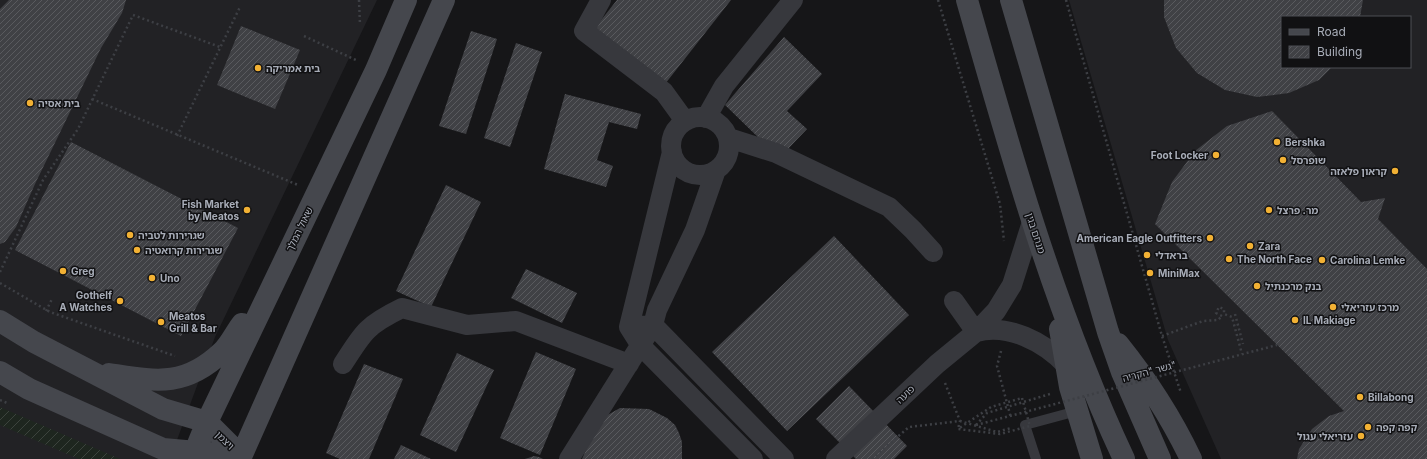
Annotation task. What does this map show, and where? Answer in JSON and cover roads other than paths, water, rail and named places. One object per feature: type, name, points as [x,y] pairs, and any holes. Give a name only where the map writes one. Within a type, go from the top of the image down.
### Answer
[{"type":"street","name":"שאול המלך","points":[[194,455],[207,422],[376,70],[406,0]]},
{"type":"street","points":[[240,457],[444,0]]},
{"type":"street","points":[[601,0],[584,30],[664,92],[685,121]]},
{"type":"street","points":[[706,118],[724,86],[793,0]]},
{"type":"street","name":"מנחם בגין","points":[[967,0],[1032,222],[1074,340],[1124,459]]},
{"type":"street","points":[[1011,0],[1108,332],[1122,372],[1160,459]]},
{"type":"street","points":[[753,459],[641,346],[630,327],[672,152],[674,135],[685,121],[699,117],[706,118],[720,125],[729,138],[776,153],[889,208],[913,230],[933,252]]},
{"type":"street","points":[[672,152],[675,161],[689,173],[707,174],[723,165],[728,157],[729,138]]},
{"type":"street","points":[[569,459],[653,325],[656,310],[695,230],[716,170]]},
{"type":"street","name":"פועה","points":[[836,459],[937,364],[976,332],[996,311],[1012,285],[1032,222]]},
{"type":"street","points":[[93,372],[149,380],[172,380],[182,377],[207,364],[223,351],[282,265]]},
{"type":"street","points":[[1052,280],[1070,388],[1092,459]]},
{"type":"street","points":[[954,301],[976,332],[995,330],[1005,331],[1037,343],[1058,356],[1066,366]]},
{"type":"street","points":[[343,364],[362,333],[378,320],[402,308],[467,325],[516,321],[629,364]]},
{"type":"street","name":"ויצמן","points":[[0,321],[34,342],[163,409],[207,422],[240,457]]},
{"type":"street","points":[[630,327],[653,325]]},
{"type":"street","points":[[653,325],[784,459]]},
{"type":"street","points":[[1108,332],[1139,370],[1158,398],[1178,432],[1191,459]]},
{"type":"street","name":"ויצמן","points":[[0,372],[29,390],[163,449],[194,455],[240,457]]},
{"type":"lane","points":[[1036,459],[1025,425],[1077,411]]},
{"type":"place","name":"בית אמריקה","points":[[258,68]]},
{"type":"place","name":"בית אסיה","points":[[30,103]]},
{"type":"place","name":"Bershka","points":[[1277,142]]},
{"type":"place","name":"Foot Locker","points":[[1216,155]]},
{"type":"place","name":"שופרסל","points":[[1283,160]]},
{"type":"place","name":"קראון פלאזה","points":[[1395,171]]},
{"type":"place","name":"Fish Market by Meatos","points":[[247,210]]},
{"type":"place","name":"מר. פרצל","points":[[1269,210]]},
{"type":"place","name":"שגרירות לטביה","points":[[130,235]]},
{"type":"place","name":"American Eagle Outfitters","points":[[1210,238]]},
{"type":"place","name":"Zara","points":[[1250,246]]},
{"type":"place","name":"שגרירות קרואטיה","points":[[137,250]]},
{"type":"place","name":"בראדלי","points":[[1147,255]]},
{"type":"place","name":"The North Face","points":[[1229,259]]},
{"type":"place","name":"Carolina Lemke","points":[[1322,260]]},
{"type":"place","name":"Greg","points":[[63,271]]},
{"type":"place","name":"MiniMax","points":[[1150,273]]},
{"type":"place","name":"Uno","points":[[152,278]]},
{"type":"place","name":"בנק מרכנתיל","points":[[1257,286]]},
{"type":"place","name":"Gothelf A Watches","points":[[120,301]]},
{"type":"place","name":"מרכז עזריאלי","points":[[1333,307]]},
{"type":"place","name":"IL Makiage","points":[[1295,320]]},
{"type":"place","name":"Meatos Grill & Bar","points":[[161,322]]},
{"type":"place","name":"Billabong","points":[[1360,397]]},
{"type":"place","name":"קפה קפה","points":[[1368,427]]},
{"type":"place","name":"עזריאלי עגול","points":[[1361,436]]}]
